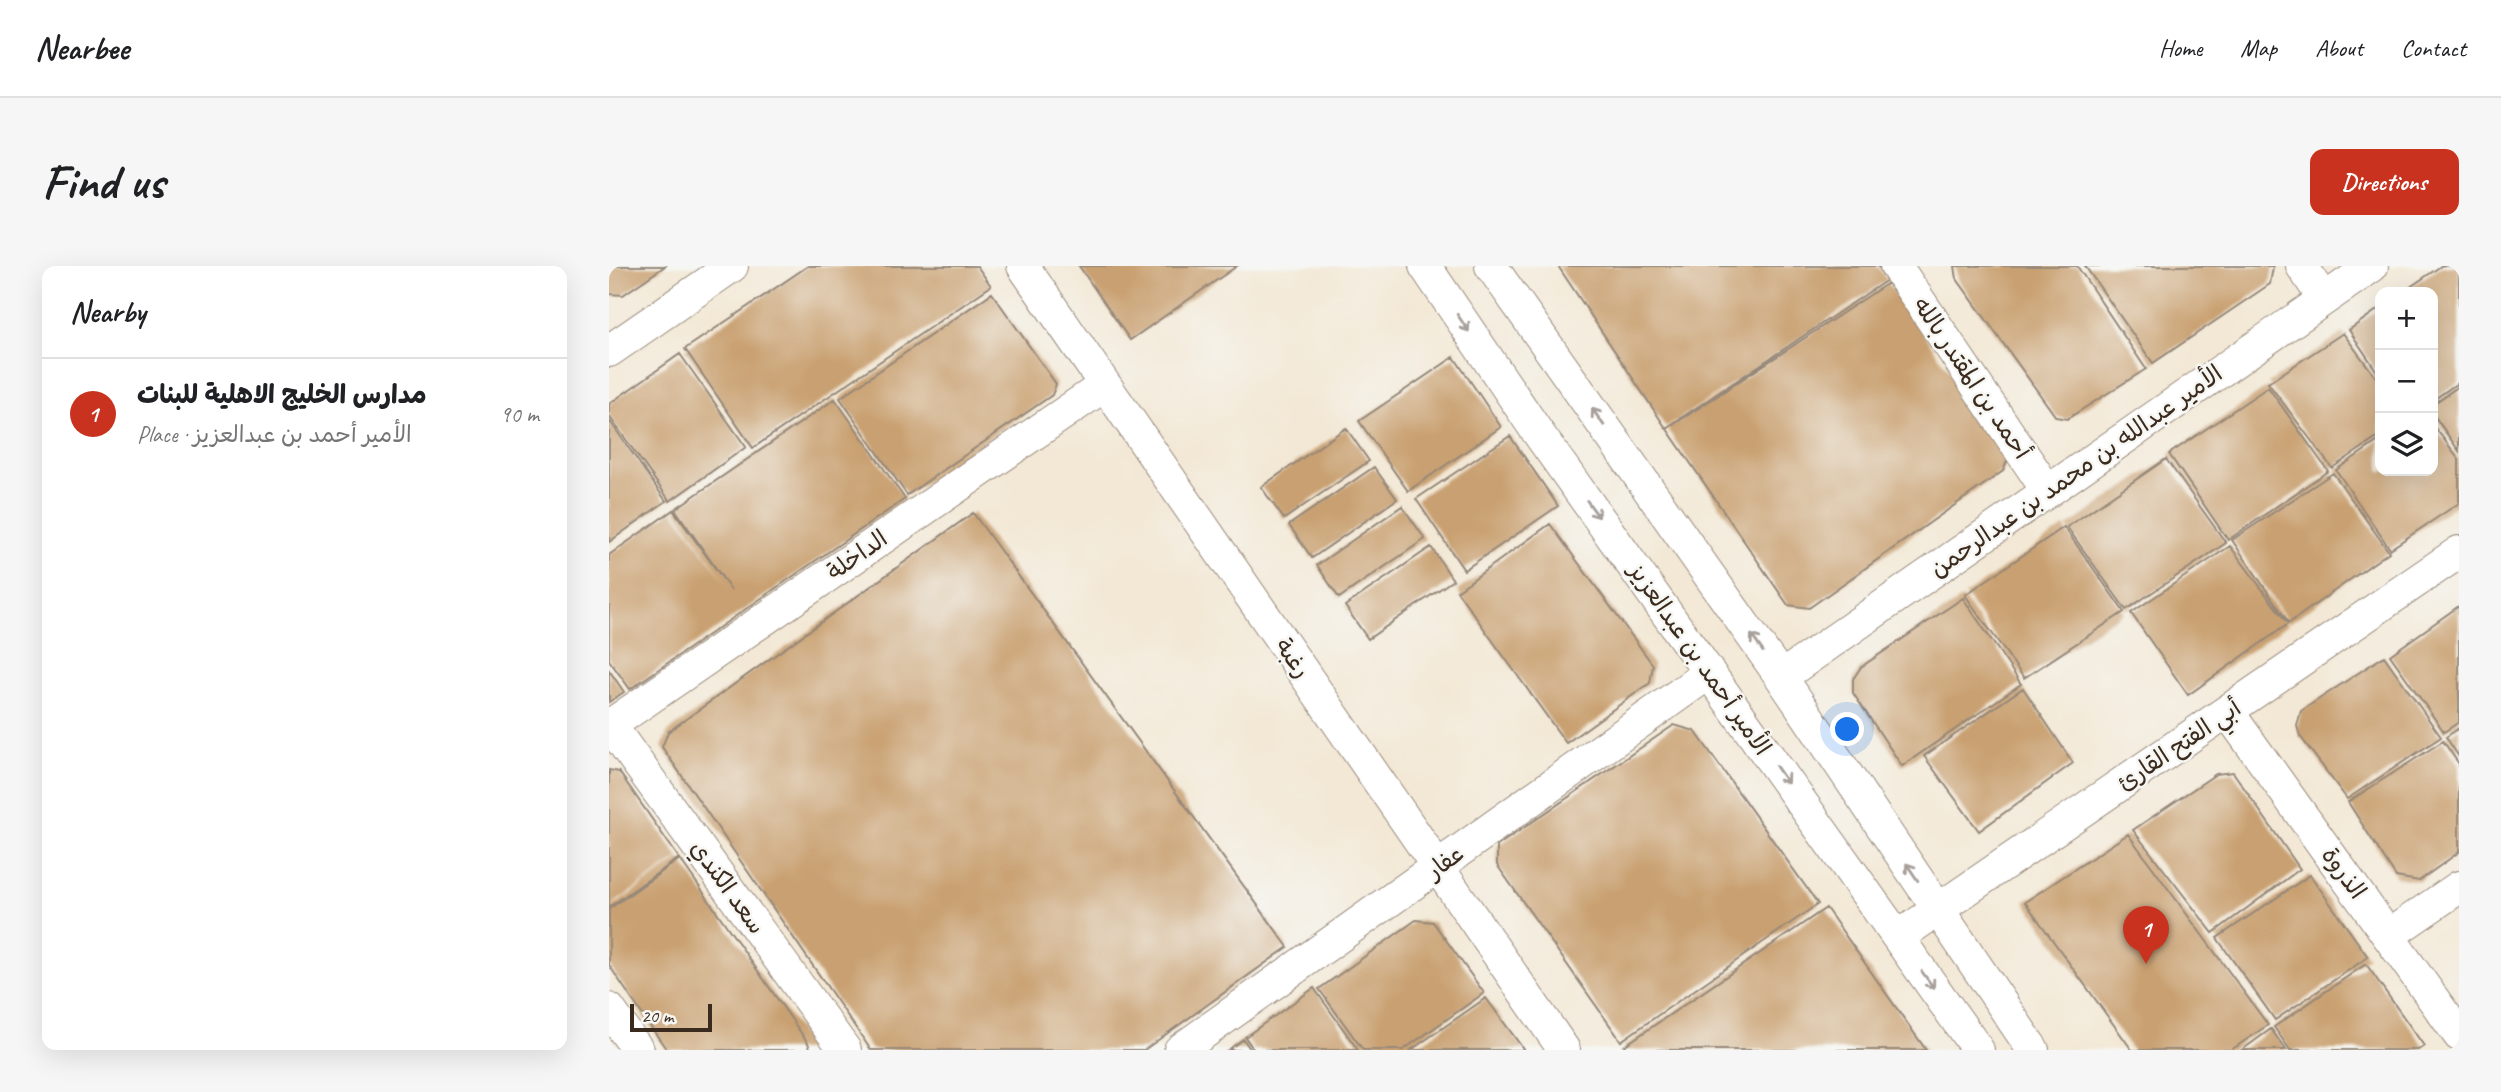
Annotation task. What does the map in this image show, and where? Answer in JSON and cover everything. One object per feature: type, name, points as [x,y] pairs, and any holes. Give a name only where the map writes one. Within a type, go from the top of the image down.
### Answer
[{"type":"street","points":[[610,348],[733,266]]},
{"type":"street","name":"رغبة","points":[[1023,266],[1564,1050]]},
{"type":"street","name":"الأمير أحمد بن عبدالعزيز","points":[[1425,266],[1536,430],[1978,1050]]},
{"type":"street","points":[[1491,266],[1781,677],[2033,1050]]},
{"type":"street","name":"أحمد بن المقتدر بالله","points":[[1896,266],[2047,490]]},
{"type":"street","points":[[2302,266],[2324,299]]},
{"type":"street","name":"الأمير عبدالله بن محمد بن عبدالرحمن","points":[[1781,677],[2372,266]]},
{"type":"street","name":"الداخلة","points":[[609,725],[1105,384]]},
{"type":"street","name":"أبي الفتح القارئ","points":[[1898,937],[2459,552]]},
{"type":"street","name":"عفار","points":[[1179,1050],[1709,673]]},
{"type":"street","name":"الذروة","points":[[2228,712],[2459,1035]]},
{"type":"street","name":"سعد الكندي","points":[[609,725],[845,1050]]},
{"type":"street","points":[[2389,935],[2459,887]]},
{"type":"street","points":[[609,1009],[638,1050]]},
{"type":"building","points":[[609,266],[665,266],[623,295],[609,294]]},
{"type":"building","points":[[808,266],[977,266],[991,286],[753,448],[685,349]]},
{"type":"building","points":[[1079,266],[1237,266],[1130,340]]},
{"type":"building","points":[[1558,266],[1878,266],[1887,280],[1666,428]]},
{"type":"building","points":[[1955,266],[2077,266],[2146,369],[2067,419],[2056,417],[1957,279]]},
{"type":"building","points":[[2085,266],[2273,267],[2270,284],[2153,363]]},
{"type":"building","points":[[2441,266],[2459,266],[2459,382],[2438,397],[2438,287],[2410,287]]},
{"type":"building","points":[[1888,283],[2009,456],[2003,471],[1809,608],[1788,605],[1667,429]]},
{"type":"building","points":[[992,293],[1056,384],[1052,395],[907,495],[840,398]]},
{"type":"building","points":[[2375,312],[2375,369],[2349,330]]},
{"type":"building","points":[[2343,333],[2375,376],[2375,439],[2332,468],[2268,383]]},
{"type":"building","points":[[680,354],[746,447],[670,501],[609,416],[609,404]]},
{"type":"building","points":[[1454,357],[1501,427],[1408,491],[1359,421]]},
{"type":"building","points":[[2459,386],[2459,451],[2438,421],[2438,401]]},
{"type":"building","points":[[2268,387],[2328,471],[2228,540],[2169,454]]},
{"type":"building","points":[[835,399],[905,499],[630,689],[609,660],[609,555],[673,510],[731,590],[675,509]]},
{"type":"building","points":[[609,420],[666,501],[609,542]]},
{"type":"building","points":[[1346,428],[1369,461],[1284,519],[1261,487]]},
{"type":"building","points":[[2438,432],[2459,459],[2459,503],[2390,549],[2336,470],[2375,443],[2375,476],[2438,476]]},
{"type":"building","points":[[1510,436],[1558,506],[1464,570],[1416,499]]},
{"type":"building","points":[[2166,459],[2226,543],[2126,610],[2067,527]]},
{"type":"building","points":[[1374,467],[1397,499],[1312,558],[1289,525]]},
{"type":"building","points":[[2333,473],[2389,552],[2289,623],[2232,540]]},
{"type":"building","points":[[1402,506],[1425,539],[1339,598],[1317,565]]},
{"type":"building","points":[[973,513],[1288,947],[1144,1050],[871,1050],[662,747],[668,732]]},
{"type":"building","points":[[1550,524],[1653,665],[1650,683],[1566,743],[1457,591]]},
{"type":"building","points":[[2064,527],[2124,612],[2024,678],[1965,595]]},
{"type":"building","points":[[2230,546],[2288,624],[2188,695],[2131,613]]},
{"type":"building","points":[[1431,547],[1453,580],[1368,639],[1345,606]]},
{"type":"building","points":[[1963,598],[2021,684],[1902,766],[1853,693],[1853,679],[1861,667]]},
{"type":"building","points":[[2459,606],[2459,722],[2444,732],[2390,655]]},
{"type":"building","points":[[2384,656],[2441,737],[2347,799],[2300,736],[2297,726],[2301,711]]},
{"type":"building","points":[[609,670],[624,692],[609,702]]},
{"type":"building","points":[[2023,688],[2073,763],[1979,831],[1924,756]]},
{"type":"building","points":[[1674,725],[1695,731],[1818,904],[1621,1041],[1497,865],[1497,846]]},
{"type":"building","points":[[2459,728],[2459,757],[2446,737]]},
{"type":"building","points":[[2443,741],[2459,764],[2459,852],[2419,881],[2396,877],[2348,802]]},
{"type":"building","points":[[609,770],[619,772],[679,858],[609,907]]},
{"type":"building","points":[[2233,772],[2300,869],[2213,933],[2133,830],[2216,774]]},
{"type":"building","points":[[2128,834],[2268,1025],[2231,1050],[2132,1050],[2025,902]]},
{"type":"building","points":[[680,859],[811,1050],[667,1050],[646,1020],[609,965],[609,909]]},
{"type":"building","points":[[2310,875],[2368,957],[2275,1020],[2217,938]]},
{"type":"building","points":[[1826,908],[1926,1050],[1627,1050],[1624,1046]]},
{"type":"building","points":[[1416,920],[1433,922],[1484,993],[1403,1050],[1363,1050],[1319,989]]},
{"type":"building","points":[[2366,964],[2424,1046],[2418,1050],[2290,1050],[2274,1027]]},
{"type":"building","points":[[1314,988],[1358,1050],[1254,1050],[1245,1037]]},
{"type":"building","points":[[1486,998],[1524,1050],[1411,1050]]},
{"type":"building","points":[[2271,1029],[2286,1050],[2242,1050]]},
{"type":"building","points":[[1243,1039],[1251,1050],[1228,1050]]},
{"type":"place","name":"مدارس الخليج الاهلية للبنات","points":[[2146,964]]}]
